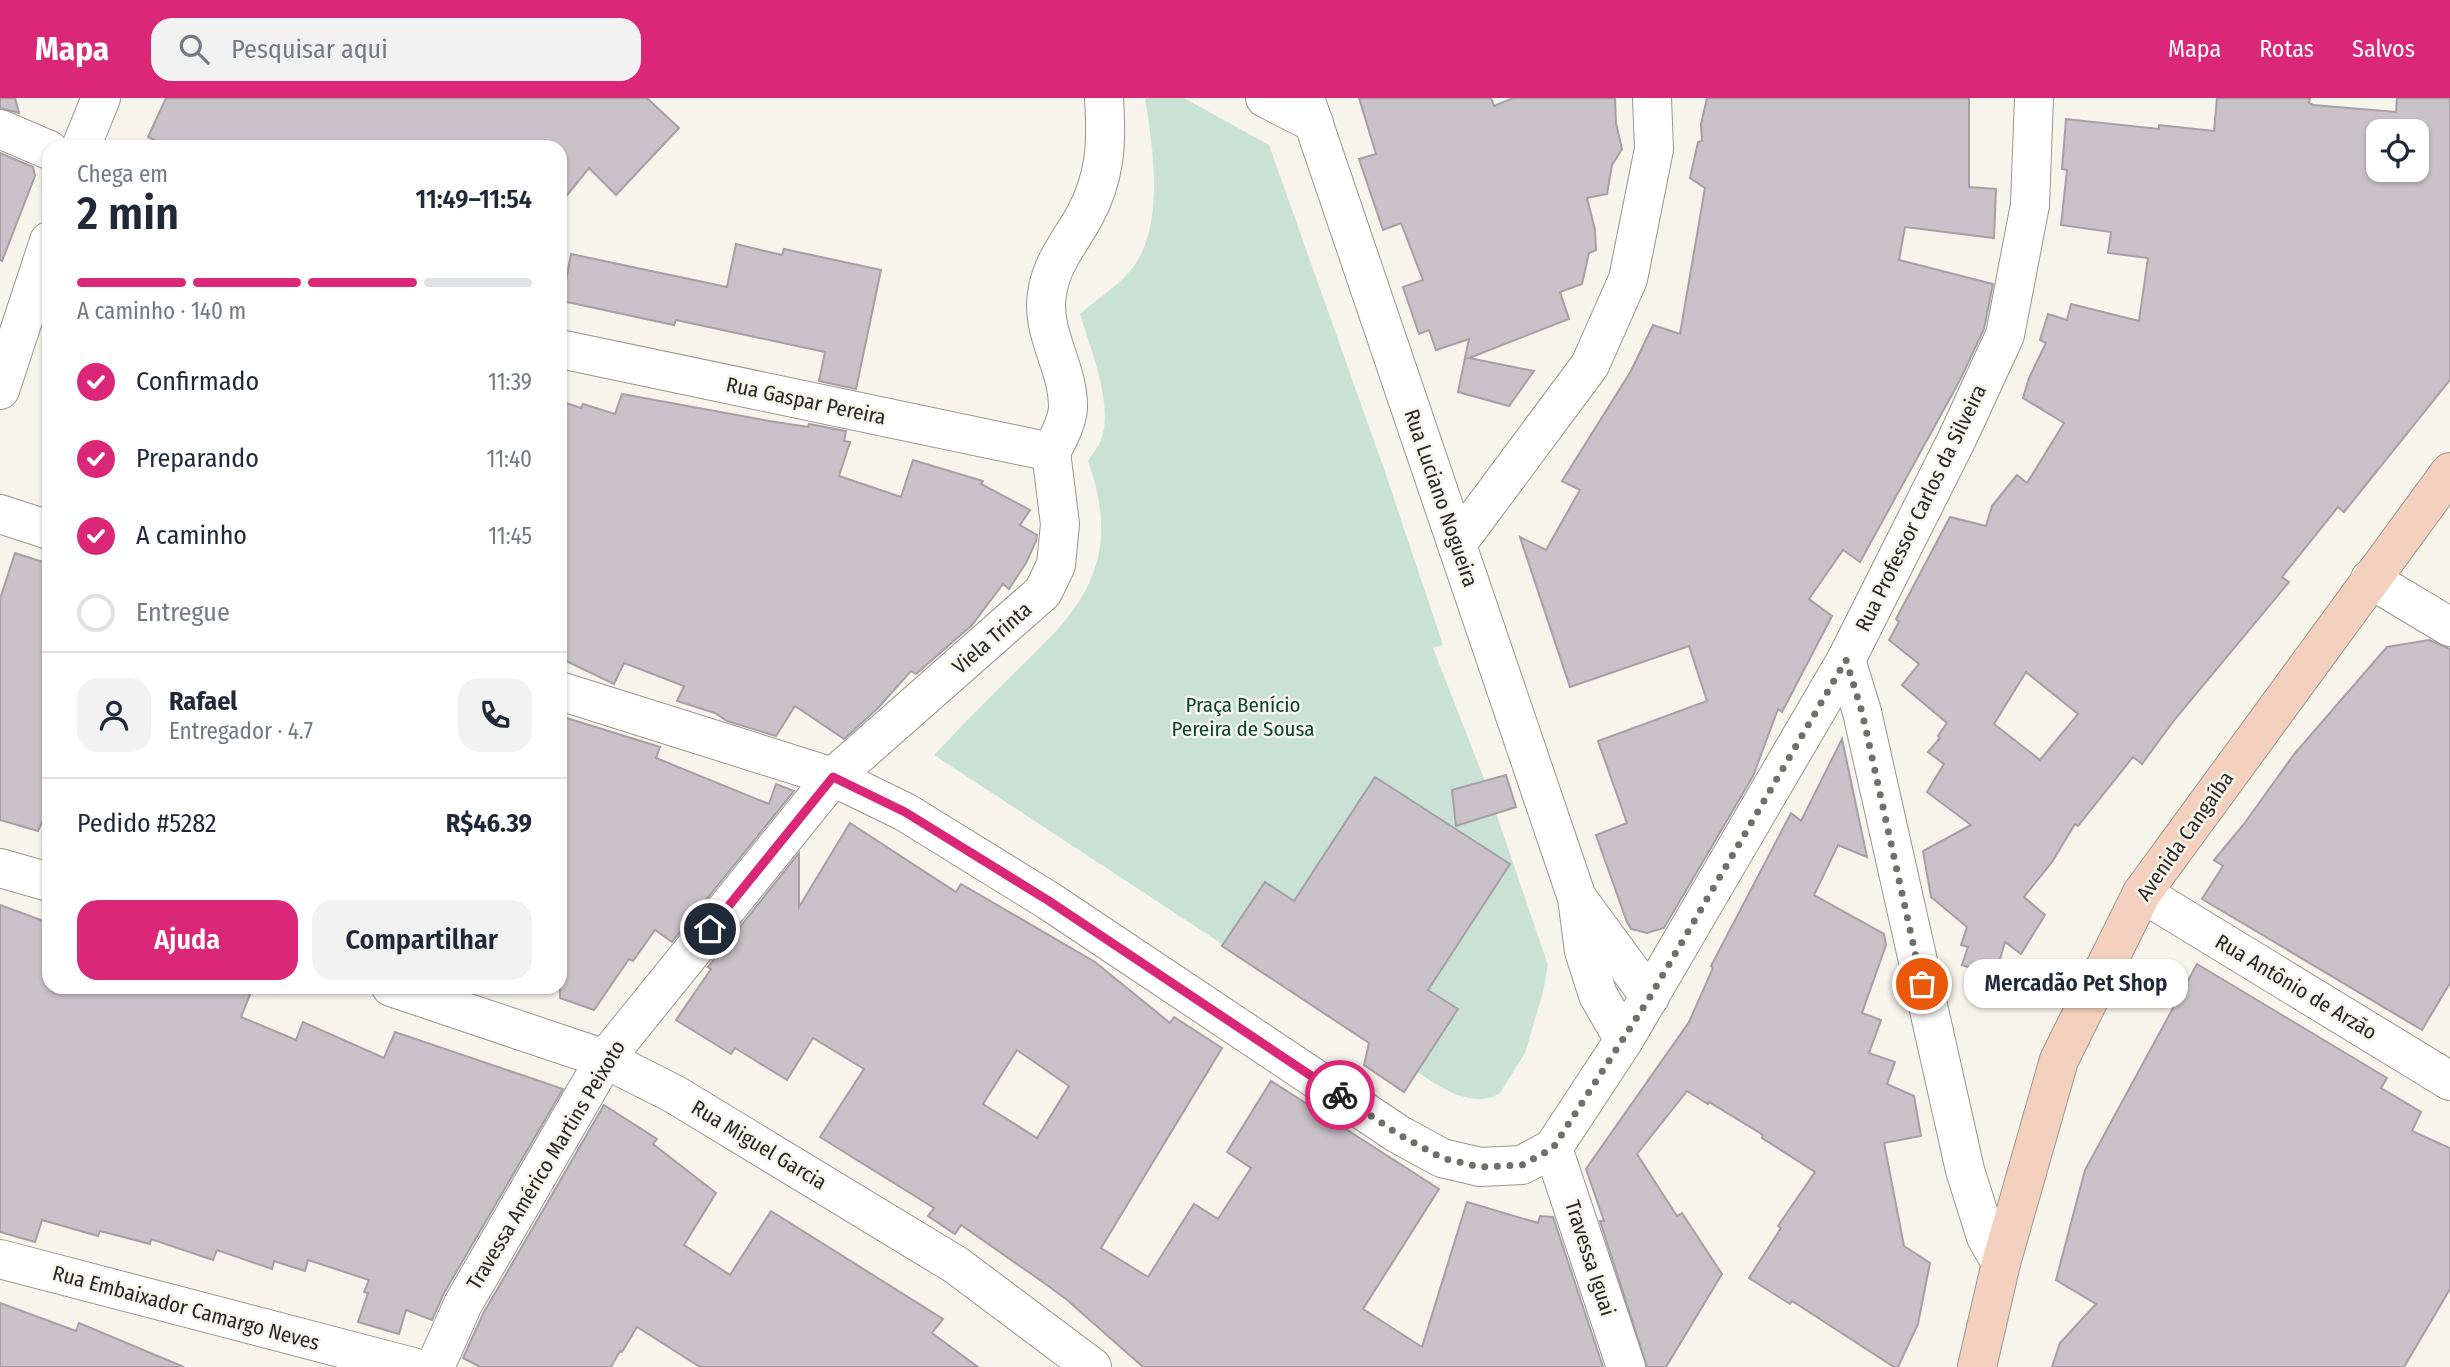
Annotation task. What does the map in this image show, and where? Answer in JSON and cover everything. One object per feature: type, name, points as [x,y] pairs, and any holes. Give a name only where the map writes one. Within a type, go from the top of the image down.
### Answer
[{"type":"main road","name":"Avenida Cangaíba","points":[[1977,1367],[2001,1263],[2059,1060],[2142,893],[2450,472]]},
{"type":"street","points":[[84,140],[101,98]]},
{"type":"street","points":[[1051,453],[1068,410],[1067,389],[1045,314],[1048,288],[1057,263],[1086,214],[1105,160],[1104,98]]},
{"type":"street","points":[[1265,98],[1310,110]]},
{"type":"street","points":[[1457,544],[1590,365],[1601,341],[1628,279],[1654,149],[1652,98]]},
{"type":"street","name":"Rua Professor Carlos da Silveira","points":[[567,693],[833,777],[905,812],[1049,901],[1398,1134],[1442,1158],[1480,1167],[1522,1165],[1553,1148],[1650,997],[1846,660],[1957,439],[2005,335],[2031,205],[2034,98]]},
{"type":"street","name":"Rua Luciano Nogueira","points":[[1310,110],[1577,898],[1584,951],[1598,995],[1624,1040]]},
{"type":"street","points":[[0,128],[42,147]]},
{"type":"street","points":[[0,390],[42,262]]},
{"type":"street","name":"Rua Gaspar Pereira","points":[[567,350],[1051,453]]},
{"type":"street","name":"Viela Trinta","points":[[833,777],[1043,592],[1056,565],[1060,524],[1051,453]]},
{"type":"street","points":[[0,514],[42,528]]},
{"type":"street","points":[[2370,579],[2450,627]]},
{"type":"street","points":[[1846,660],[1862,712],[1962,1158],[1986,1237],[2001,1263]]},
{"type":"street","name":"Travessa Américo Martins Peixoto","points":[[435,1367],[463,1304],[605,1059],[833,777]]},
{"type":"street","points":[[0,868],[42,881]]},
{"type":"street","name":"Rua Antônio de Arzão","points":[[2142,893],[2450,1081]]},
{"type":"street","name":"Rua Luciano Nogueira","points":[[1577,898],[1650,997]]},
{"type":"street","name":"Rua Miguel Garcia","points":[[412,994],[605,1059],[674,1094],[956,1265],[1093,1367]]},
{"type":"street","name":"Travessa Iguai","points":[[1553,1148],[1626,1367]]},
{"type":"street","name":"Rua Embaixador Camargo Neves","points":[[0,1259],[413,1367]]},
{"type":"green space","name":"Praça Benício Pereira de Sousa","points":[[1145,98],[1184,98],[1269,145],[1384,469],[1443,645],[1433,648],[1485,781],[1548,965],[1525,1053],[1500,1093],[1492,1097],[1466,1097],[1434,1083],[934,755],[1066,620],[1085,591],[1097,562],[1101,518],[1088,461],[1102,437],[1105,408],[1099,375],[1080,314],[1124,277],[1145,246],[1153,205],[1154,182]]},
{"type":"building","points":[[0,98],[15,98],[19,113],[0,108]]},
{"type":"building","points":[[166,98],[647,98],[679,128],[616,195],[589,168],[567,195],[567,140],[154,140],[148,137]]},
{"type":"building","points":[[1359,98],[1491,98],[1494,106],[1513,98],[1615,98],[1616,123],[1622,149],[1612,165],[1607,194],[1587,198],[1595,230],[1596,250],[1589,253],[1582,284],[1560,292],[1569,319],[1469,358],[1534,371],[1509,406],[1458,392],[1469,339],[1436,350],[1429,330],[1419,334],[1403,287],[1423,280],[1401,223],[1383,230],[1359,159],[1376,154]]},
{"type":"building","points":[[1707,98],[1969,98],[1969,187],[1996,189],[1994,238],[1905,227],[1899,260],[1993,284],[1984,329],[1960,380],[1860,562],[1843,550],[1809,599],[1832,616],[1782,712],[1778,709],[1753,776],[1664,928],[1647,933],[1631,929],[1627,922],[1596,835],[1627,823],[1598,741],[1707,701],[1689,646],[1570,687],[1520,537],[1546,550],[1580,490],[1562,481],[1631,371],[1653,325],[1680,334],[1705,188],[1690,178],[1698,142],[1702,141],[1701,124]]},
{"type":"building","points":[[2217,98],[2310,98],[2309,103],[2313,105],[2396,112],[2397,98],[2450,98],[2450,380],[2344,512],[2338,507],[2282,577],[2289,582],[2175,719],[2142,764],[2133,757],[2078,826],[2075,824],[2052,862],[2024,897],[2045,915],[2021,954],[2005,942],[1995,976],[1962,965],[1968,947],[1961,945],[1967,927],[1931,897],[1923,851],[1971,825],[1927,792],[1944,764],[1928,752],[1940,738],[1938,736],[1947,723],[1902,685],[1919,664],[1889,640],[1899,622],[1896,619],[1950,517],[1986,526],[1992,506],[2017,475],[2027,483],[2064,423],[2023,398],[2029,378],[2046,343],[2040,340],[2048,314],[2067,320],[2071,304],[2139,321],[2148,258],[2108,253],[2111,232],[2061,225],[2067,170],[2062,169],[2066,119],[2159,129],[2159,125],[2214,131]],"holes":[[[2026,672],[2078,714],[2040,760],[1994,724]]]},
{"type":"building","points":[[0,153],[33,167],[35,176],[2,261],[0,260]]},
{"type":"building","points":[[736,244],[782,255],[784,249],[881,270],[856,389],[819,381],[825,352],[676,320],[674,325],[567,302],[567,275],[571,254],[727,287]]},
{"type":"building","points":[[622,394],[769,421],[808,427],[809,424],[846,431],[844,441],[850,442],[839,476],[901,497],[913,460],[983,481],[981,484],[1030,510],[1020,525],[1037,535],[1036,541],[1009,589],[1003,584],[972,625],[916,674],[911,671],[878,708],[844,739],[795,706],[776,736],[727,721],[715,713],[677,701],[684,686],[624,663],[614,684],[567,661],[567,403],[581,408],[583,404],[615,414]]},
{"type":"building","points":[[15,553],[42,562],[42,822],[38,831],[0,820],[0,599]]},
{"type":"building","points":[[2429,640],[2450,649],[2450,983],[2422,1030],[2202,899],[2223,866],[2214,860],[2244,824],[2295,753],[2387,647]]},
{"type":"building","points":[[567,718],[660,747],[656,758],[769,804],[776,784],[794,791],[672,942],[655,930],[633,961],[629,959],[594,1010],[560,998],[560,994],[567,994]]},
{"type":"building","points":[[1842,739],[1867,857],[1838,845],[1814,895],[1884,934],[1886,945],[1862,1013],[1881,1020],[1869,1053],[1895,1062],[1887,1084],[1914,1096],[1921,1136],[1884,1143],[1904,1246],[1930,1263],[1918,1324],[1898,1367],[1894,1367],[1792,1301],[1790,1304],[1749,1278],[1781,1228],[1778,1226],[1815,1172],[1762,1138],[1763,1135],[1687,1091],[1637,1154],[1677,1216],[1682,1213],[1722,1274],[1666,1367],[1647,1367],[1586,1169],[1689,1022],[1713,968],[1711,966],[1791,813],[1801,821]]},
{"type":"building","points":[[1506,775],[1516,807],[1456,826],[1452,790]]},
{"type":"building","points":[[1375,777],[1510,864],[1428,990],[1458,1009],[1404,1092],[1364,1065],[1369,1043],[1222,946],[1265,882],[1294,901]]},
{"type":"building","points":[[850,823],[956,892],[961,884],[1095,962],[1170,1023],[1174,1017],[1222,1048],[1101,1248],[1148,1277],[1194,1204],[1218,1219],[1251,1168],[1227,1152],[1271,1081],[1439,1189],[1363,1309],[1422,1347],[1467,1202],[1538,1223],[1540,1216],[1553,1217],[1603,1367],[1143,1367],[1066,1299],[1040,1280],[961,1225],[955,1234],[928,1216],[934,1208],[820,1137],[864,1069],[813,1038],[787,1080],[735,1048],[731,1054],[676,1020],[711,969],[708,967],[799,853],[799,907]],"holes":[[[1017,1050],[1069,1086],[1037,1138],[983,1104]]]},
{"type":"building","points":[[0,905],[42,920],[42,994],[250,994],[241,1017],[296,1040],[303,1022],[384,1058],[395,1032],[563,1089],[444,1293],[432,1320],[406,1310],[399,1334],[358,1322],[368,1293],[364,1292],[369,1280],[308,1260],[305,1271],[274,1261],[272,1269],[217,1250],[213,1260],[151,1239],[150,1244],[100,1231],[98,1236],[42,1220],[35,1242],[0,1232]]},
{"type":"building","points":[[2197,964],[2387,1078],[2381,1088],[2421,1112],[2412,1131],[2450,1148],[2450,1289],[2404,1367],[2052,1367],[2060,1343],[2096,1304],[2056,1280],[2085,1170]]},
{"type":"building","points":[[604,1105],[657,1139],[653,1144],[716,1193],[684,1245],[730,1275],[771,1211],[943,1319],[932,1333],[978,1367],[700,1367],[637,1327],[611,1367],[480,1367],[463,1358],[483,1314]]},
{"type":"building","points":[[0,1303],[76,1331],[79,1323],[184,1367],[0,1367]]},
{"type":"way so far","points":[[1340,1095],[1398,1134],[1442,1158],[1480,1167],[1522,1165],[1553,1148],[1650,997],[1846,660],[1862,712],[1922,984]]},
{"type":"place","name":"Mercadão Pet Shop","points":[[1922,984]]},
{"type":"route","points":[[710,929],[833,777],[905,812],[1049,901],[1340,1095]]}]
